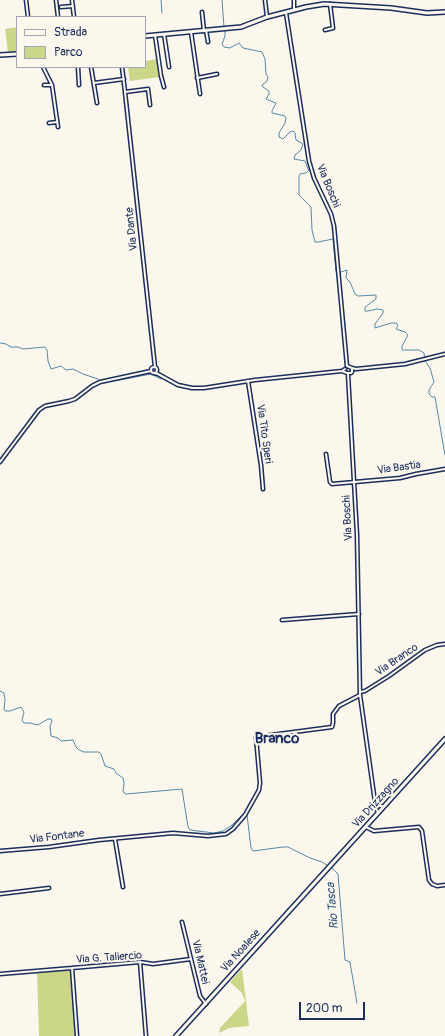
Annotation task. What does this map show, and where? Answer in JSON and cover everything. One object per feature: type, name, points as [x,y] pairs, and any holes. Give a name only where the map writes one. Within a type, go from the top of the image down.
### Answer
[{"type":"main road","points":[[146,36],[241,27],[267,17],[286,12],[330,4],[391,8],[427,13],[445,12]]},
{"type":"main road","points":[[0,55],[16,54]]},
{"type":"main road","name":"Via Drizzagno","points":[[320,878],[445,739]]},
{"type":"main road","name":"Via Noalese","points":[[176,1036],[320,878]]},
{"type":"street","points":[[26,0],[28,16]]},
{"type":"street","points":[[56,0],[58,16]]},
{"type":"street","points":[[72,0],[74,16]]},
{"type":"street","points":[[265,0],[267,17]]},
{"type":"street","points":[[294,0],[295,10]]},
{"type":"street","points":[[325,30],[333,28],[330,4]]},
{"type":"street","points":[[61,7],[73,6]]},
{"type":"street","points":[[202,12],[208,42]]},
{"type":"street","name":"Via Boschi","points":[[286,12],[309,161],[314,178],[331,214],[334,226],[340,275],[347,366]]},
{"type":"street","points":[[191,32],[200,94]]},
{"type":"street","points":[[164,34],[169,67]]},
{"type":"street","points":[[155,35],[164,87]]},
{"type":"street","points":[[43,68],[52,84],[58,127]]},
{"type":"street","points":[[78,68],[79,85]]},
{"type":"street","points":[[92,68],[96,104]]},
{"type":"street","name":"Via Dante","points":[[122,68],[156,369]]},
{"type":"street","points":[[197,78],[217,74]]},
{"type":"street","points":[[94,83],[124,79]]},
{"type":"street","points":[[44,85],[52,84]]},
{"type":"street","points":[[125,92],[148,89],[150,105]]},
{"type":"street","points":[[49,123],[57,122]]},
{"type":"street","points":[[0,462],[39,410],[45,406],[75,399],[100,382],[151,371],[178,385],[192,388],[210,388],[248,381],[343,370],[347,366],[356,369],[404,364],[445,354]]},
{"type":"street","points":[[151,371],[155,364]]},
{"type":"street","points":[[152,368],[156,369]]},
{"type":"street","points":[[154,373],[156,369]]},
{"type":"street","points":[[156,369],[158,374]]},
{"type":"street","points":[[343,370],[348,374],[356,369]]},
{"type":"street","name":"Via Boschi","points":[[348,374],[355,483],[360,695],[376,801],[376,809],[373,819]]},
{"type":"street","name":"Via Tito Speri","points":[[248,381],[261,465],[263,489]]},
{"type":"street","name":"Via Bastia","points":[[326,454],[330,482],[336,484],[400,478],[445,469]]},
{"type":"street","points":[[282,620],[359,614]]},
{"type":"street","name":"Via Branco","points":[[360,692],[365,691],[383,680],[425,650],[437,645],[445,644]]},
{"type":"street","name":"Via Fontane","points":[[0,851],[115,838],[183,833],[208,836],[222,835],[232,829],[245,815],[258,794],[260,787],[256,737],[332,727],[333,714],[339,706],[360,695]]},
{"type":"street","name":"Via Boschi","points":[[376,801],[379,813]]},
{"type":"street","points":[[377,804],[380,806],[385,806]]},
{"type":"street","points":[[376,809],[379,813]]},
{"type":"street","points":[[366,827],[374,831],[419,827],[422,831],[429,880],[432,884],[438,886],[445,885]]},
{"type":"street","points":[[115,838],[123,887]]},
{"type":"street","points":[[0,894],[49,888]]},
{"type":"street","name":"Via Mattei","points":[[182,922],[200,996],[206,1004]]},
{"type":"street","name":"Via G. Taliercio","points":[[77,1036],[72,968],[140,962],[153,964],[191,959]]},
{"type":"street","points":[[140,962],[146,1036]]},
{"type":"street","points":[[0,974],[72,968]]},
{"type":"green space","points":[[16,27],[16,51],[8,52],[5,29]]},
{"type":"green space","points":[[157,59],[160,77],[130,81],[128,68],[146,68],[146,61]]},
{"type":"green space","points":[[72,969],[72,974],[74,975],[75,1036],[39,1036],[37,972]]},
{"type":"green space","points":[[242,969],[249,1026],[229,1028],[219,1033],[220,1028],[245,1001],[242,993],[230,982]]},
{"type":"waterway","points":[[161,0],[162,13]]},
{"type":"waterway","points":[[222,0],[224,27]]},
{"type":"waterway","points":[[225,30],[225,36],[222,44],[224,47],[230,48],[239,43],[243,48],[262,52],[265,59],[266,74],[268,77],[267,81],[262,85],[269,91],[266,99],[276,103],[272,113],[285,116],[286,118],[285,123],[279,133],[279,137],[283,139],[293,131],[295,133],[296,140],[303,144],[301,150],[295,155],[294,159],[305,161],[309,170],[306,173],[300,174],[299,176],[299,195],[311,207],[312,230],[315,242],[333,239],[336,271],[338,273],[347,270],[346,278],[350,282],[355,294],[358,296],[376,295],[376,299],[365,307],[365,311],[377,309],[383,310],[383,313],[375,324],[375,328],[396,323],[398,325],[396,329],[405,332],[408,335],[402,346],[402,350],[419,350],[424,353],[425,361],[430,368],[434,382],[429,390],[429,394],[432,397],[435,397],[445,455]]},
{"type":"waterway","points":[[0,343],[23,349],[45,347],[51,369],[61,366],[66,370],[73,369],[98,379],[98,381],[114,378]]},
{"type":"waterway","points":[[114,381],[151,374],[161,379]]},
{"type":"waterway","name":"Rio Tasca","points":[[0,691],[4,693],[5,711],[10,711],[21,707],[24,712],[22,720],[24,723],[38,725],[48,719],[51,719],[51,736],[58,738],[61,741],[73,740],[76,747],[84,752],[99,752],[105,766],[114,769],[116,773],[123,778],[123,792],[126,794],[182,789],[188,827],[190,830],[214,833],[223,831],[232,825],[245,812],[247,815],[251,848],[253,851],[288,847],[328,866]]},
{"type":"waterway","name":"Rio Tasca","points":[[331,867],[338,874],[345,960],[350,962],[357,1003]]},
{"type":"district","name":"Branco","points":[[277,739]]}]
